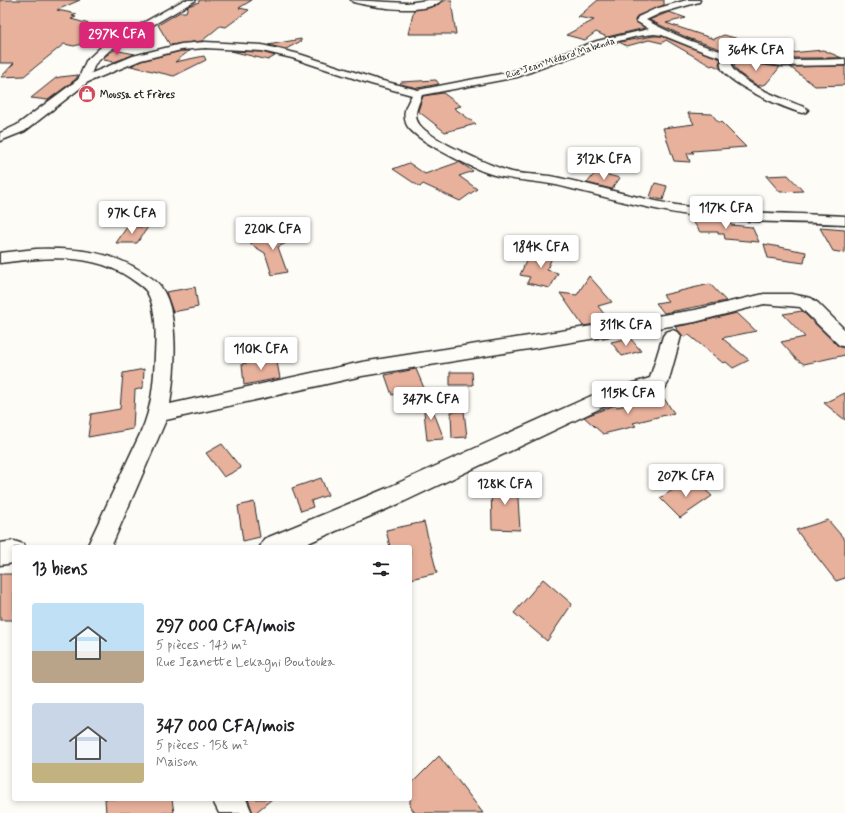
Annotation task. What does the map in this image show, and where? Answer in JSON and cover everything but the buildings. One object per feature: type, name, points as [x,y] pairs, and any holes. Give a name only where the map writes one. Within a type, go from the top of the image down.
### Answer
[{"type":"street","points":[[84,80],[90,63],[106,48],[191,0]]},
{"type":"street","points":[[356,0],[400,6],[422,5],[437,0]]},
{"type":"street","points":[[660,31],[644,23],[641,19],[658,11],[696,0]]},
{"type":"street","name":"Rue Jean Médard Mabenda","points":[[418,93],[513,74],[620,37],[638,33],[660,31],[710,51],[732,57],[783,63],[845,62]]},
{"type":"street","points":[[0,138],[21,128],[84,80],[122,63],[158,51],[181,47],[212,45],[262,48],[295,56],[375,82],[418,93],[410,111],[412,124],[422,134],[459,155],[489,169],[513,176],[554,181],[632,200],[683,210],[713,214],[845,220]]},
{"type":"street","points":[[732,57],[727,60],[727,70],[739,80],[758,91],[802,110]]},
{"type":"street","points":[[0,258],[28,254],[68,253],[102,259],[133,271],[153,288],[162,309],[164,347],[163,375],[158,414],[126,491],[100,545]]},
{"type":"street","points":[[158,414],[362,369],[695,316],[764,299],[805,302],[812,306],[845,341]]},
{"type":"street","points":[[277,545],[395,495],[598,401],[658,383],[672,336]]},
{"type":"street","points":[[0,554],[12,552]]},
{"type":"street","points":[[229,801],[236,813]]},
{"type":"place","name":"Moussa et Frères","points":[[87,94]]}]
